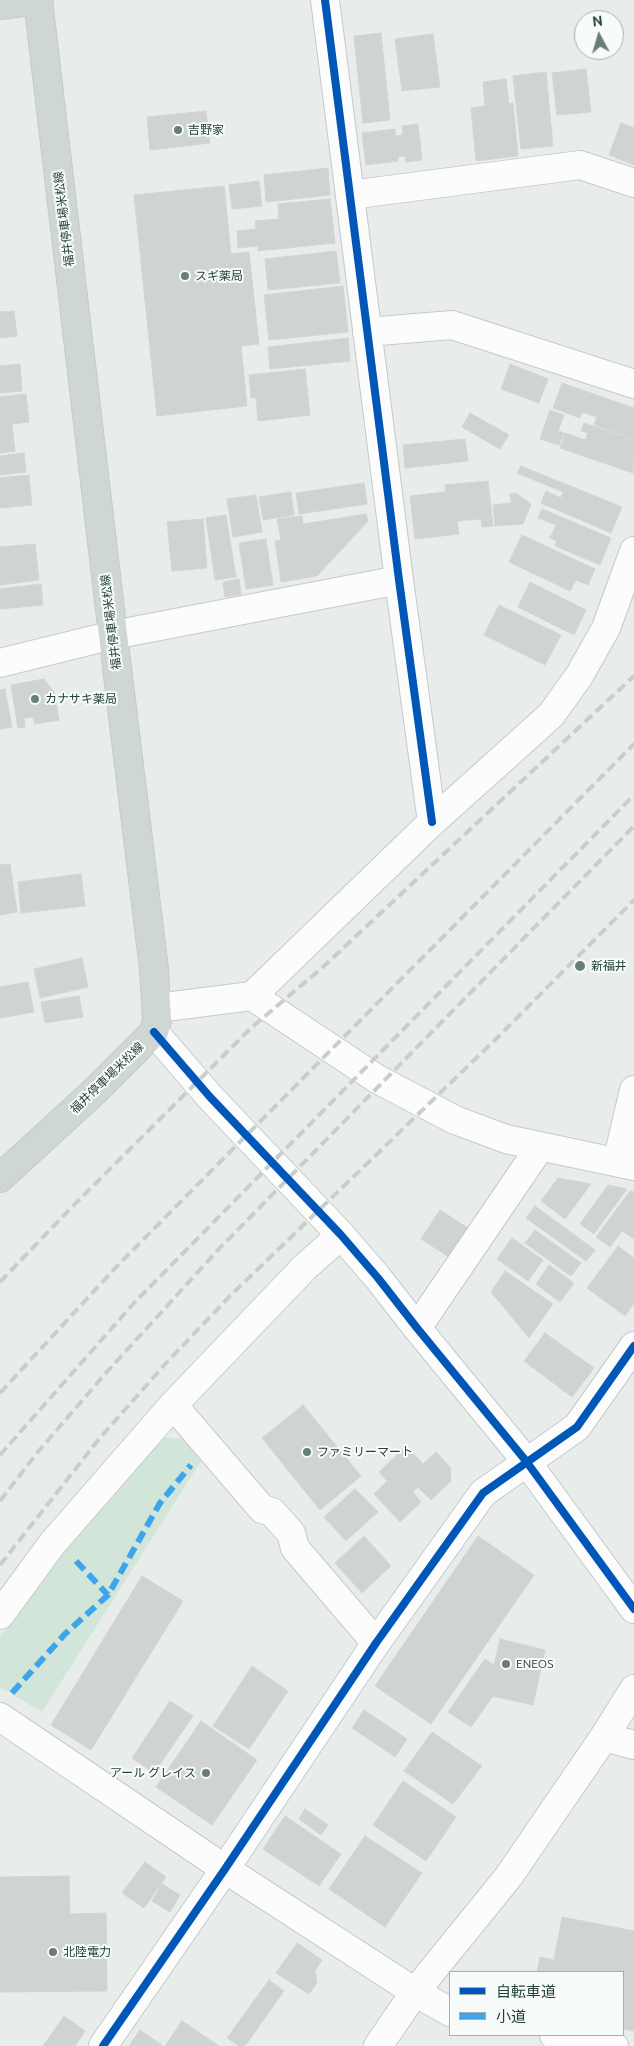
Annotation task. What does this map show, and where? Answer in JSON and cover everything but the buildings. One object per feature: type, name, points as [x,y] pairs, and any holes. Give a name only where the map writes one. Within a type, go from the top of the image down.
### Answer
[{"type":"main road","points":[[0,5],[39,0]]},
{"type":"main road","name":"福井停車場米松線","points":[[1,1174],[96,1090],[155,1020],[154,969],[112,636],[39,0]]},
{"type":"street","points":[[326,0],[367,332],[432,822]]},
{"type":"street","points":[[350,195],[580,165],[634,183]]},
{"type":"street","points":[[367,332],[452,325],[634,384]]},
{"type":"street","points":[[634,551],[626,599],[606,628],[579,676],[551,715],[432,822],[252,996],[155,1020],[210,1098],[341,1235],[378,1278],[526,1461],[634,1609]]},
{"type":"street","points":[[0,662],[112,636],[399,580]]},
{"type":"street","points":[[252,996],[377,1079],[454,1120],[506,1139],[625,1164],[634,1090]]},
{"type":"street","points":[[417,1328],[540,1147]]},
{"type":"street","points":[[0,1615],[52,1544],[173,1405],[305,1267],[341,1235]]},
{"type":"street","points":[[103,2046],[225,1869],[376,1643],[483,1493],[577,1427],[634,1346]]},
{"type":"street","points":[[173,1405],[262,1509],[272,1512],[291,1533],[295,1548],[376,1643]]},
{"type":"street","points":[[378,2046],[415,1992],[509,1876],[604,1737],[634,1689]]},
{"type":"street","points":[[0,1717],[225,1869],[415,1992],[449,2011]]},
{"type":"street","points":[[604,1737],[634,1745]]},
{"type":"street","points":[[559,2036],[614,2046]]},
{"type":"green space","points":[[161,1437],[185,1439],[201,1461],[42,1712],[0,1687],[0,1637],[90,1517]]},
{"type":"railway","points":[[0,1282],[70,1209],[251,1028],[323,967],[634,676]]},
{"type":"railway","points":[[0,1393],[119,1264],[634,744]]},
{"type":"railway","points":[[0,1455],[134,1303],[634,795]]},
{"type":"railway","points":[[0,1501],[37,1453],[105,1374],[218,1250],[634,826]]},
{"type":"railway","points":[[0,1565],[99,1439],[167,1362],[230,1296],[497,1038],[634,900]]},
{"type":"marked path","points":[[12,1693],[65,1634],[108,1595],[160,1503],[191,1465]]},
{"type":"marked path","points":[[76,1561],[108,1595]]},
{"type":"cycle path","points":[[325,0],[432,822]]},
{"type":"cycle path","points":[[154,1032],[210,1097],[341,1235],[378,1278],[526,1461],[634,1609]]},
{"type":"cycle path","points":[[103,2046],[225,1869],[376,1643],[483,1493],[577,1427],[634,1346]]},
{"type":"place","name":"吉野家","points":[[178,130]]},
{"type":"place","name":"スギ薬局","points":[[185,276]]},
{"type":"place","name":"カナサキ薬局","points":[[35,699]]},
{"type":"place","name":"新福井","points":[[580,966]]},
{"type":"place","name":"ファミリーマート","points":[[307,1452]]},
{"type":"place","name":"ENEOS","points":[[506,1664]]},
{"type":"place","name":"アール グレイス","points":[[206,1773]]},
{"type":"place","name":"北陸電力","points":[[53,1952]]}]
